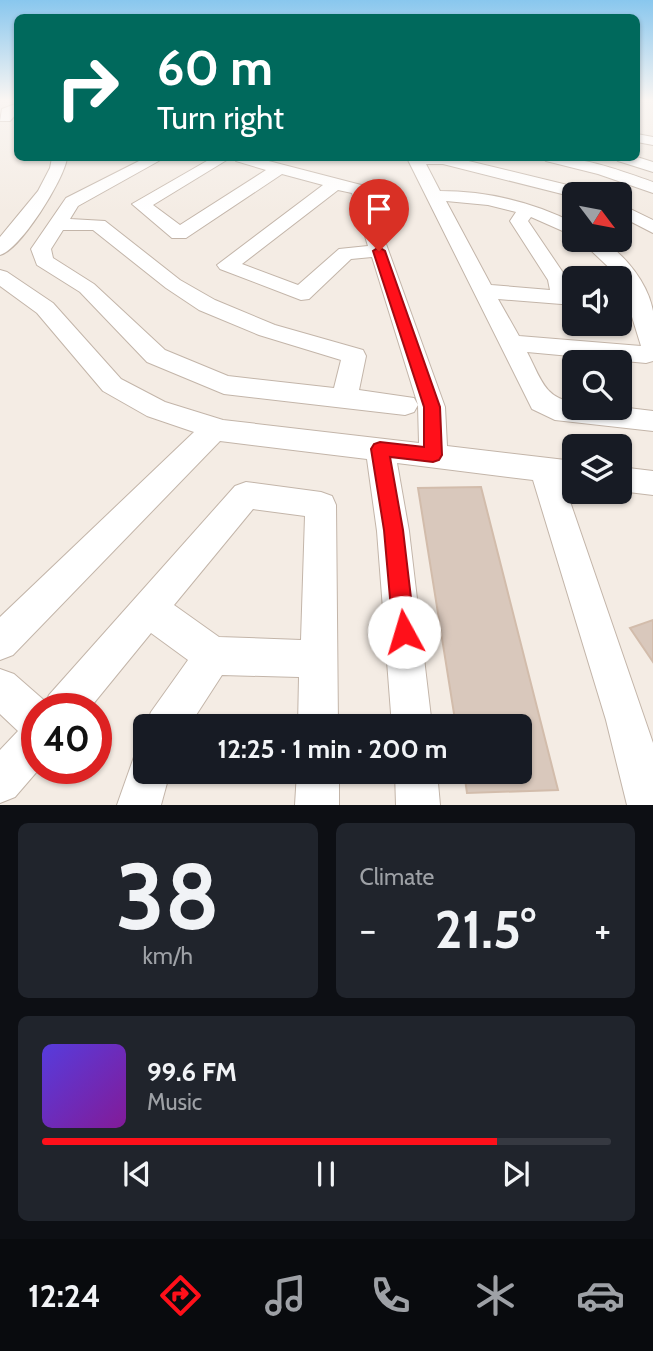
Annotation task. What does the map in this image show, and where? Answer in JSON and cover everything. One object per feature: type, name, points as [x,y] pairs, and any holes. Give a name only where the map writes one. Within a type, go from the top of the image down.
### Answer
[{"type":"street","points":[[0,249],[50,184],[59,161]]},
{"type":"street","points":[[150,161],[72,202],[41,249],[44,261],[87,288],[156,356],[224,385],[405,404]]},
{"type":"street","points":[[217,161],[141,204],[179,234],[280,168]]},
{"type":"street","points":[[253,161],[359,190],[432,407],[433,455]]},
{"type":"street","points":[[417,161],[541,402],[555,410],[653,421]]},
{"type":"street","points":[[451,161],[562,189]]},
{"type":"street","points":[[563,161],[604,171],[653,188]]},
{"type":"street","points":[[633,161],[653,167]]},
{"type":"street","points":[[335,184],[227,265],[301,294],[346,253],[379,251]]},
{"type":"street","points":[[434,196],[462,195],[526,211],[562,225]]},
{"type":"street","points":[[632,214],[653,208]]},
{"type":"street","points":[[526,211],[519,221],[562,288]]},
{"type":"street","points":[[632,219],[653,227]]},
{"type":"street","points":[[58,224],[98,225],[173,284],[207,305],[267,330],[354,356],[345,398]]},
{"type":"street","points":[[610,252],[621,266]]},
{"type":"street","points":[[0,276],[45,308],[112,385],[168,413],[214,429],[559,471],[649,805]]},
{"type":"street","points":[[484,291],[562,298]]},
{"type":"street","points":[[632,308],[653,346]]},
{"type":"street","points":[[511,343],[646,355],[653,352]]},
{"type":"street","points":[[0,642],[214,429]]},
{"type":"street","points":[[380,449],[393,530],[411,714]]},
{"type":"street","points":[[632,480],[653,483]]},
{"type":"street","points":[[77,693],[246,495],[321,505],[318,714]]},
{"type":"street","points":[[149,609],[214,656],[319,660]]},
{"type":"street","points":[[173,714],[214,656]]},
{"type":"street","points":[[0,688],[21,707]]},
{"type":"street","points":[[0,782],[21,758]]},
{"type":"street","points":[[139,805],[145,784]]},
{"type":"street","points":[[317,805],[318,784]]},
{"type":"street","points":[[417,784],[418,805]]},
{"type":"building","points":[[481,487],[558,790],[467,793],[466,784],[532,784],[532,714],[454,714],[418,488]]},
{"type":"building","points":[[653,620],[653,662],[630,628]]},
{"type":"route","points":[[379,251],[432,407],[433,455],[380,449],[393,530],[404,632]]}]
